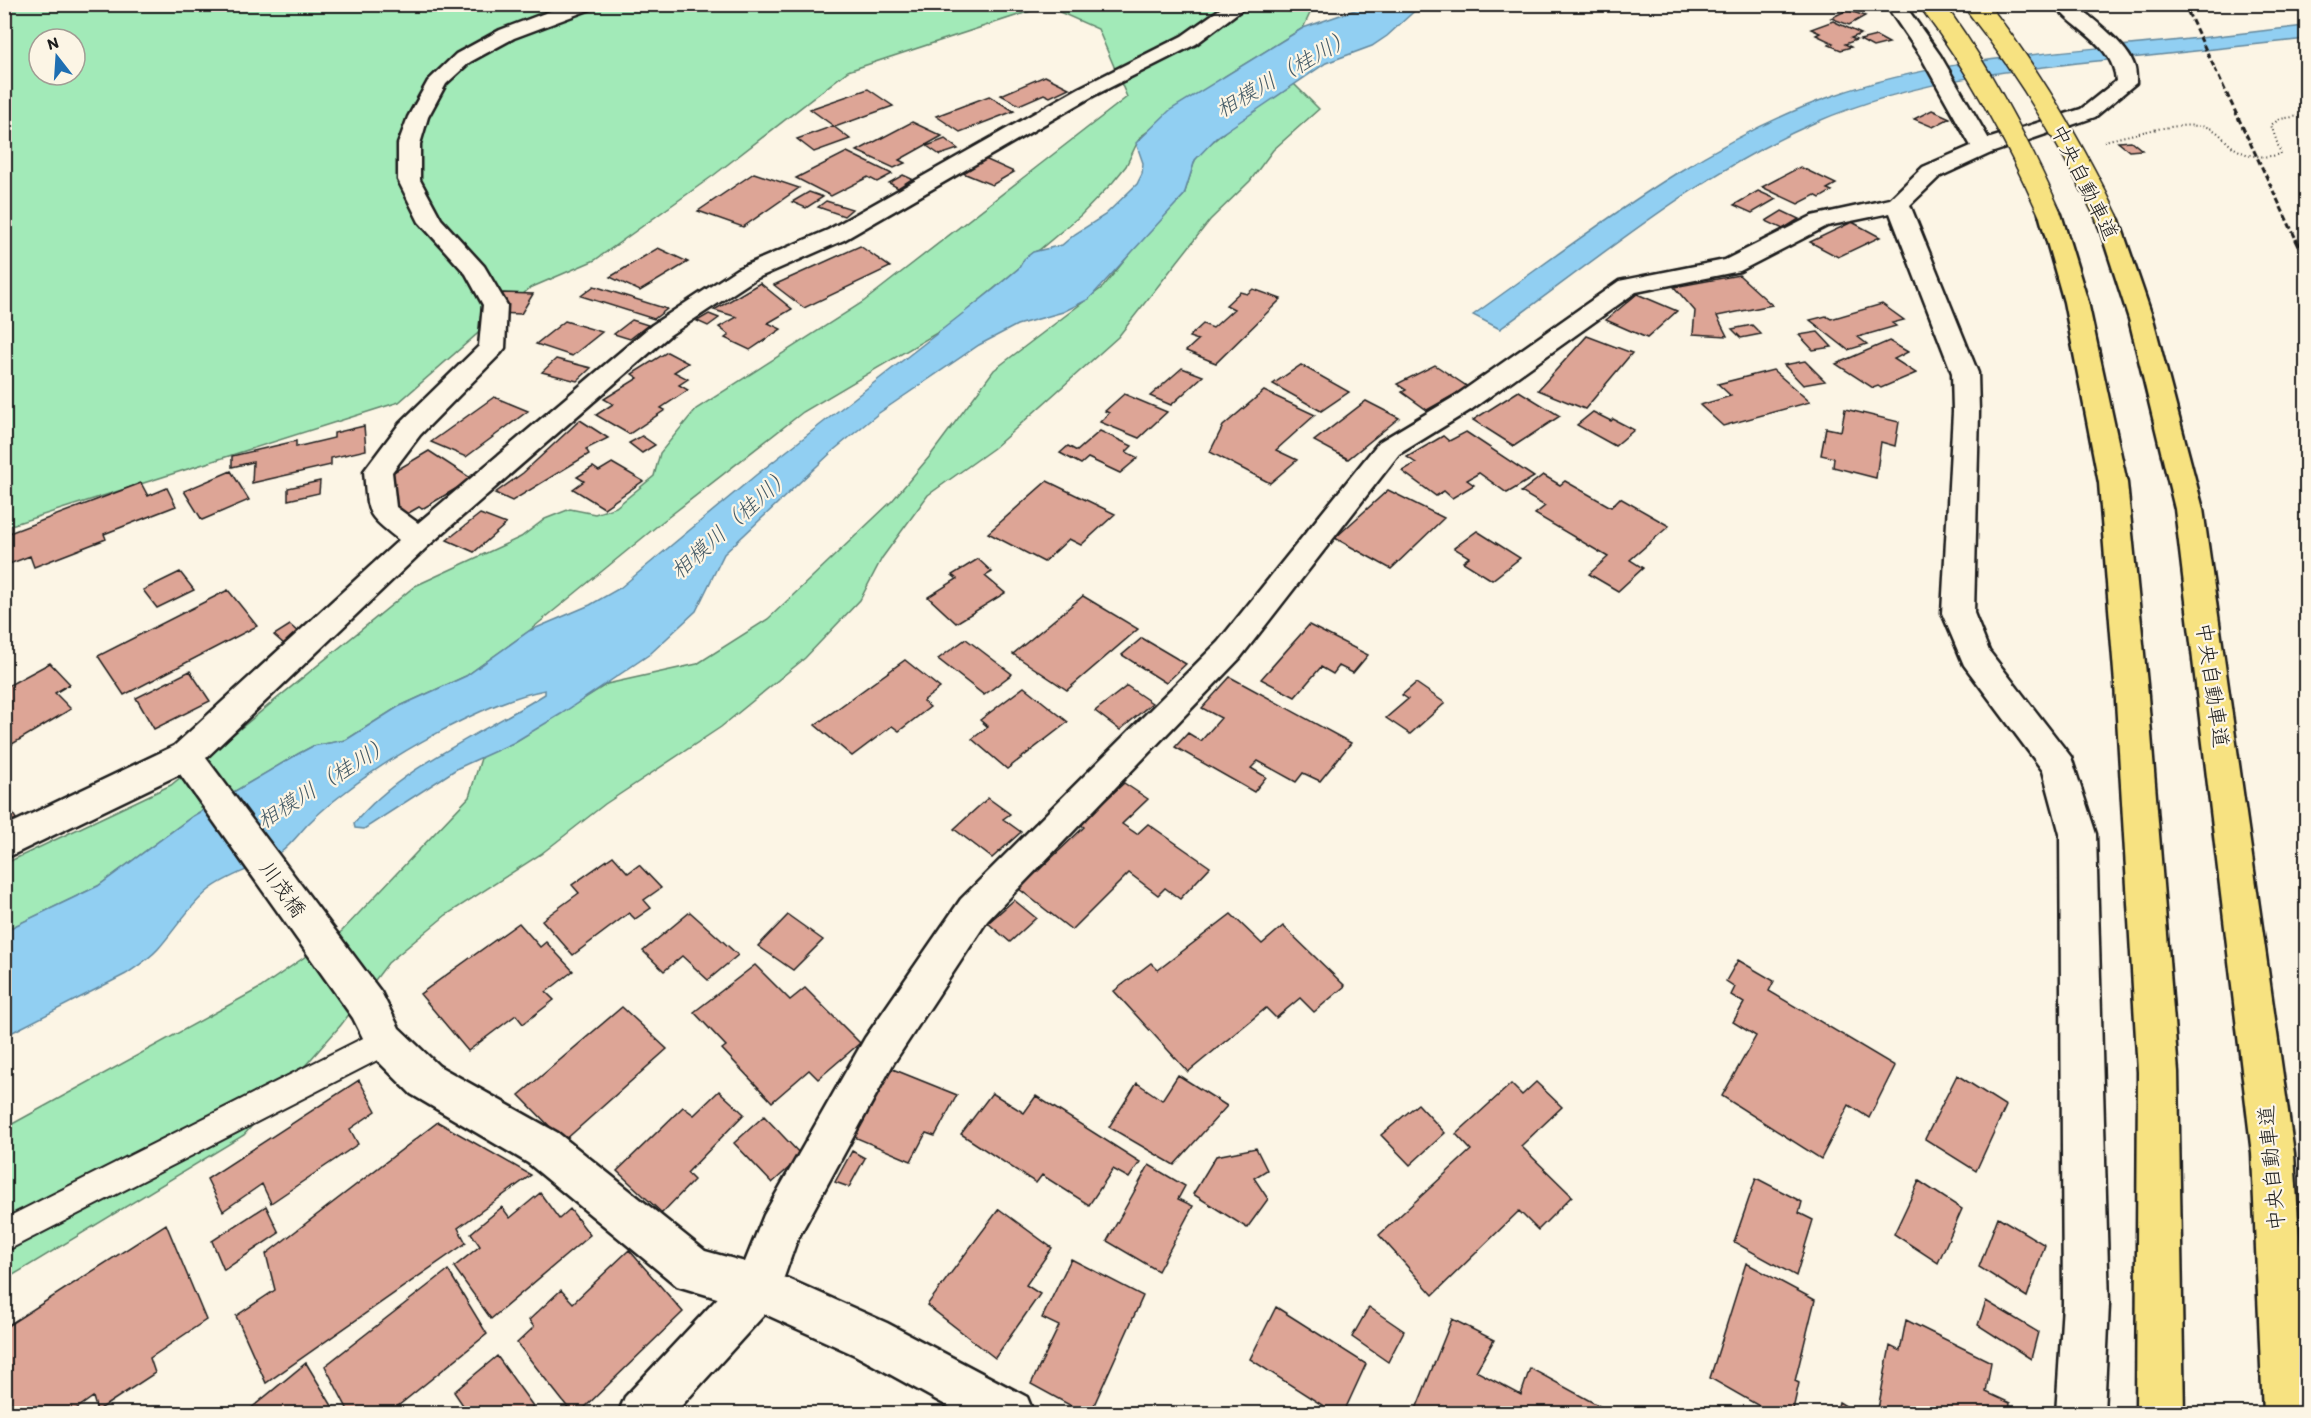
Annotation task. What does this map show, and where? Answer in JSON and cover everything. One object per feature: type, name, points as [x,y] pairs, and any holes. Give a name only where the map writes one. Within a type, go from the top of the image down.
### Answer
[{"type":"highway","name":"中央自動車道","points":[[1931,4],[1954,33],[1988,88],[2029,164],[2050,214],[2076,302],[2112,483],[2131,684],[2158,1072],[2160,1413]]},
{"type":"highway","name":"中央自動車道","points":[[1975,4],[2037,88],[2083,168],[2108,220],[2141,319],[2188,509],[2217,712],[2273,1154],[2287,1413]]},
{"type":"street","points":[[417,539],[382,511],[378,471],[410,429],[492,348],[495,305],[476,271],[431,222],[409,180],[409,144],[415,126],[438,81],[463,58],[507,34],[587,4]]},
{"type":"street","points":[[4,844],[192,765],[417,539],[661,330],[746,274],[836,235],[1086,92],[1188,40],[1240,4]]},
{"type":"street","points":[[642,1413],[758,1288],[779,1230],[879,1051],[974,910],[1229,650],[1389,448],[1463,404],[1628,286],[1732,266],[1820,221],[1898,204],[1931,172],[1983,148],[2088,113],[2126,82],[2125,68],[2096,33],[2063,4]]},
{"type":"street","points":[[1899,11],[1930,55],[1983,148]]},
{"type":"street","points":[[1898,204],[1965,373],[1966,412],[1958,613],[1975,657],[2059,767],[2078,834],[2086,1304],[2080,1413]]},
{"type":"street","name":"川茂橋","points":[[192,765],[376,1023],[425,1080],[543,1148],[693,1270],[758,1288],[871,1339],[1010,1413]]},
{"type":"lane","points":[[4,1236],[376,1023]]},
{"type":"path","points":[[2096,142],[2142,133],[2203,126],[2216,130],[2237,151],[2256,156],[2273,157],[2281,154],[2271,125],[2280,119],[2307,115]]},
{"type":"green space","points":[[5,5],[1314,5],[1303,28],[1225,76],[1140,137],[1126,166],[1081,215],[1025,259],[1019,268],[947,327],[803,412],[662,522],[529,631],[466,676],[398,707],[346,740],[313,746],[298,754],[193,816],[98,886],[5,931],[4,864],[171,785],[415,586],[521,537],[545,519],[570,509],[595,514],[616,507],[654,476],[660,453],[696,409],[863,302],[1127,97],[1098,29],[1046,6],[848,71],[714,175],[595,260],[530,288],[399,402],[5,527]]},
{"type":"green space","points":[[1294,84],[1319,109],[1273,150],[1250,181],[1210,220],[1118,337],[994,448],[928,495],[882,558],[860,600],[805,658],[721,727],[605,804],[541,854],[446,915],[388,963],[341,1025],[244,1135],[5,1280],[5,1128],[260,988],[342,931],[469,797],[482,755],[513,743],[607,684],[697,664],[768,619],[892,501],[930,456],[994,370],[1103,287],[1146,234],[1184,195],[1195,160],[1204,149],[1233,125]]},
{"type":"water","name":"相模川（桂川）","points":[[1369,5],[1421,5],[1387,36],[1372,46],[1326,63],[1217,137],[1195,160],[1184,195],[1089,299],[1063,312],[1017,325],[979,345],[879,413],[835,449],[724,554],[696,611],[650,654],[561,714],[513,743],[458,768],[364,829],[355,828],[354,824],[372,804],[394,785],[444,752],[545,694],[545,690],[495,705],[468,717],[387,762],[335,800],[281,852],[209,890],[158,949],[139,965],[126,974],[5,1036],[4,931],[98,886],[193,816],[298,754],[313,746],[346,740],[398,707],[466,676],[529,631],[590,605],[620,588],[756,475],[994,289],[1019,268],[1024,259],[1033,252],[1062,245],[1105,215],[1137,184],[1142,174],[1143,163],[1136,143],[1170,110],[1303,28]]},
{"type":"water","points":[[2306,26],[2306,39],[2015,70],[1933,85],[1853,108],[1772,143],[1691,191],[1500,329],[1473,315],[1601,223],[1690,165],[1783,116],[1832,96],[1907,75],[1984,61]]},
{"type":"building","points":[[1774,4],[1806,4],[1789,11]]},
{"type":"building","points":[[1847,10],[1865,16],[1849,25],[1831,18]]},
{"type":"building","points":[[1833,21],[1861,34],[1851,38],[1856,40],[1845,44],[1851,47],[1841,50],[1829,45],[1833,43],[1816,35],[1820,33],[1811,29]]},
{"type":"building","points":[[1876,36],[1889,43],[1873,47],[1860,40]]},
{"type":"building","points":[[1045,76],[1069,88],[1050,97],[1044,94],[1019,105],[1001,95]]},
{"type":"building","points":[[868,89],[893,106],[835,127],[810,109]]},
{"type":"building","points":[[989,96],[1014,111],[960,132],[936,116]]},
{"type":"building","points":[[1932,110],[1950,118],[1933,127],[1914,119]]},
{"type":"building","points":[[912,122],[942,136],[899,160],[905,163],[894,168],[857,151]]},
{"type":"building","points":[[833,126],[850,139],[814,152],[797,139]]},
{"type":"building","points":[[945,139],[958,149],[940,155],[927,146]]},
{"type":"building","points":[[2131,141],[2142,150],[2129,151],[2118,142]]},
{"type":"building","points":[[847,152],[892,174],[877,182],[868,177],[831,196],[796,178]]},
{"type":"building","points":[[985,159],[1014,172],[992,185],[963,173]]},
{"type":"building","points":[[1800,167],[1836,184],[1827,189],[1832,191],[1820,198],[1815,195],[1798,204],[1762,187]]},
{"type":"building","points":[[754,173],[799,188],[743,227],[698,211]]},
{"type":"building","points":[[903,175],[912,179],[898,188],[889,183]]},
{"type":"building","points":[[1758,191],[1776,199],[1752,213],[1734,205]]},
{"type":"building","points":[[809,192],[823,197],[806,208],[792,202]]},
{"type":"building","points":[[826,201],[852,209],[844,216],[818,207]]},
{"type":"building","points":[[1782,211],[1799,219],[1783,229],[1766,221]]},
{"type":"building","points":[[1852,222],[1880,237],[1838,257],[1810,242]]},
{"type":"building","points":[[860,246],[890,267],[804,308],[774,285]]},
{"type":"building","points":[[658,248],[688,262],[640,291],[610,277]]},
{"type":"building","points":[[1739,275],[1772,305],[1717,316],[1727,336],[1693,334],[1695,311],[1674,287]]},
{"type":"building","points":[[760,283],[792,309],[768,323],[781,329],[750,350],[725,338],[729,335],[719,327],[737,317],[714,310]]},
{"type":"building","points":[[594,286],[667,309],[654,319],[581,296]]},
{"type":"building","points":[[1253,289],[1281,299],[1216,363],[1186,351],[1198,340],[1189,337],[1203,324],[1213,328],[1234,309],[1226,305],[1240,292],[1247,294]]},
{"type":"building","points":[[503,293],[533,294],[521,314],[490,313]]},
{"type":"building","points":[[1637,294],[1677,311],[1647,338],[1606,320]]},
{"type":"building","points":[[1882,304],[1904,320],[1892,323],[1896,326],[1858,337],[1867,344],[1848,350],[1810,320],[1826,316],[1831,319]]},
{"type":"building","points":[[709,314],[719,318],[708,326],[697,321]]},
{"type":"building","points":[[632,320],[648,325],[630,339],[614,334]]},
{"type":"building","points":[[565,321],[602,332],[572,356],[536,344]]},
{"type":"building","points":[[1752,325],[1761,334],[1741,338],[1732,329]]},
{"type":"building","points":[[1818,332],[1832,347],[1813,350],[1799,335]]},
{"type":"building","points":[[1587,336],[1632,353],[1585,409],[1538,390]]},
{"type":"building","points":[[1889,341],[1908,352],[1894,359],[1916,373],[1881,388],[1878,386],[1873,388],[1836,364]]},
{"type":"building","points":[[667,352],[688,363],[674,372],[688,379],[679,385],[688,390],[661,408],[665,410],[629,434],[596,415],[613,404],[604,399],[638,378],[632,374]]},
{"type":"building","points":[[556,359],[591,368],[577,381],[542,372]]},
{"type":"building","points":[[1805,361],[1825,381],[1803,385],[1784,365]]},
{"type":"building","points":[[1301,365],[1349,392],[1321,411],[1273,384]]},
{"type":"building","points":[[1435,365],[1468,387],[1427,410],[1402,392],[1406,390],[1397,384]]},
{"type":"building","points":[[1182,368],[1203,376],[1171,405],[1150,396]]},
{"type":"building","points":[[1773,370],[1810,402],[1723,426],[1700,405],[1731,396],[1718,384]]},
{"type":"building","points":[[1264,391],[1315,415],[1276,450],[1297,460],[1270,483],[1210,452],[1223,426]]},
{"type":"building","points":[[1519,391],[1560,416],[1514,446],[1473,420]]},
{"type":"building","points":[[1124,394],[1167,412],[1139,438],[1100,422],[1109,413],[1105,411]]},
{"type":"building","points":[[494,397],[528,411],[466,457],[431,442]]},
{"type":"building","points":[[1366,401],[1399,418],[1348,459],[1314,441]]},
{"type":"building","points":[[1845,409],[1899,422],[1895,446],[1881,442],[1876,478],[1833,467],[1834,458],[1821,455],[1826,428],[1841,431]]},
{"type":"building","points":[[1593,412],[1634,430],[1615,446],[1577,425]]},
{"type":"building","points":[[580,420],[608,438],[586,449],[589,454],[512,501],[495,493],[523,473]]},
{"type":"building","points":[[364,426],[366,450],[331,458],[331,465],[252,483],[253,462],[232,467],[232,456],[296,441],[296,447],[334,438],[334,433]]},
{"type":"building","points":[[1100,431],[1132,446],[1126,452],[1138,458],[1120,473],[1088,458],[1081,464],[1060,453],[1068,446],[1077,451]]},
{"type":"building","points":[[1466,432],[1534,477],[1507,493],[1479,473],[1467,480],[1474,485],[1452,498],[1444,491],[1436,496],[1402,471],[1416,463],[1407,457],[1443,436],[1449,441]]},
{"type":"building","points":[[642,436],[655,445],[642,453],[629,443]]},
{"type":"building","points":[[429,451],[472,479],[422,509],[419,507],[405,515],[376,496],[396,484],[385,477]]},
{"type":"building","points":[[612,463],[643,481],[604,508],[573,489],[584,481],[577,477],[593,467],[599,471]]},
{"type":"building","points":[[231,471],[249,500],[202,520],[184,491]]},
{"type":"building","points":[[1543,475],[1560,485],[1565,481],[1611,507],[1620,498],[1669,526],[1630,560],[1643,568],[1618,591],[1589,574],[1608,557],[1535,514],[1545,506],[1521,492]]},
{"type":"building","points":[[320,481],[319,493],[288,500],[288,488]]},
{"type":"building","points":[[1047,481],[1115,514],[1081,545],[1069,539],[1044,562],[988,533]]},
{"type":"building","points":[[141,483],[148,496],[167,488],[176,506],[104,534],[106,539],[34,567],[30,556],[4,566],[4,535]]},
{"type":"building","points":[[1388,490],[1444,518],[1391,569],[1335,538]]},
{"type":"building","points":[[480,514],[506,524],[474,552],[447,540]]},
{"type":"building","points":[[1477,531],[1520,558],[1492,580],[1463,562],[1469,557],[1454,548]]},
{"type":"building","points":[[978,559],[992,572],[985,576],[1005,593],[956,623],[928,597],[957,579],[952,575]]},
{"type":"building","points":[[180,572],[194,590],[157,608],[143,590]]},
{"type":"building","points":[[228,590],[257,626],[124,695],[98,656]]},
{"type":"building","points":[[1083,596],[1138,629],[1067,690],[1013,654]]},
{"type":"building","points":[[290,625],[300,634],[284,644],[274,635]]},
{"type":"building","points":[[1309,625],[1368,655],[1353,673],[1339,666],[1333,674],[1321,667],[1295,697],[1261,679]]},
{"type":"building","points":[[1142,638],[1186,664],[1166,683],[1122,655]]},
{"type":"building","points":[[966,639],[1012,674],[984,695],[938,659]]},
{"type":"building","points":[[905,660],[940,688],[923,701],[930,707],[899,731],[892,726],[852,756],[815,725]]},
{"type":"building","points":[[50,663],[70,684],[55,693],[71,709],[4,749],[4,688]]},
{"type":"building","points":[[190,671],[210,701],[154,729],[136,698]]},
{"type":"building","points":[[1230,677],[1351,743],[1320,781],[1303,773],[1296,782],[1258,761],[1251,768],[1266,777],[1254,792],[1175,747],[1188,733],[1201,741],[1221,718],[1202,708]]},
{"type":"building","points":[[1416,683],[1445,703],[1410,734],[1386,718],[1408,699],[1402,695]]},
{"type":"building","points":[[1127,686],[1152,703],[1120,730],[1095,711]]},
{"type":"building","points":[[1024,687],[1068,722],[1007,769],[972,739],[988,727],[980,720]]},
{"type":"building","points":[[1124,783],[1148,799],[1122,824],[1137,834],[1148,824],[1210,867],[1180,899],[1165,888],[1158,895],[1129,873],[1072,930],[1019,889],[1084,827],[1080,824]]},
{"type":"building","points":[[988,798],[1010,814],[1003,819],[1021,832],[992,858],[954,829]]},
{"type":"building","points":[[4,799],[16,819],[4,825]]},
{"type":"building","points":[[613,856],[628,873],[639,865],[661,888],[644,900],[651,908],[635,919],[629,913],[573,955],[542,920],[579,893],[572,885]]},
{"type":"building","points":[[1014,900],[1036,918],[1010,942],[988,923]]},
{"type":"building","points":[[690,912],[738,955],[708,980],[682,956],[664,971],[643,951]]},
{"type":"building","points":[[1231,914],[1262,944],[1283,926],[1345,986],[1314,1012],[1300,998],[1276,1018],[1266,1008],[1188,1072],[1114,991],[1151,963],[1158,970]]},
{"type":"building","points":[[788,915],[823,940],[793,970],[758,946]]},
{"type":"building","points":[[519,923],[540,947],[546,942],[573,971],[546,992],[554,1000],[523,1024],[516,1015],[468,1051],[420,994]]},
{"type":"building","points":[[1738,960],[1774,981],[1769,991],[1895,1066],[1869,1118],[1849,1105],[1821,1159],[1722,1096],[1756,1036],[1733,1022],[1744,1003],[1731,995],[1735,987],[1726,981]]},
{"type":"building","points":[[755,965],[790,1000],[805,988],[860,1043],[818,1079],[809,1070],[772,1102],[722,1049],[726,1046],[694,1012]]},
{"type":"building","points":[[622,1007],[667,1049],[564,1141],[519,1095]]},
{"type":"building","points":[[890,1068],[957,1095],[935,1136],[926,1133],[911,1161],[852,1136]]},
{"type":"building","points":[[1178,1075],[1227,1106],[1174,1165],[1109,1127],[1137,1083],[1162,1100]]},
{"type":"building","points":[[1957,1075],[2006,1106],[1976,1171],[1925,1139]]},
{"type":"building","points":[[359,1080],[376,1111],[350,1129],[358,1144],[271,1203],[262,1184],[223,1211],[207,1179]]},
{"type":"building","points":[[1536,1082],[1562,1107],[1521,1146],[1572,1196],[1538,1230],[1519,1211],[1433,1295],[1379,1235],[1471,1150],[1456,1134],[1511,1084],[1522,1095]]},
{"type":"building","points":[[719,1091],[744,1114],[687,1173],[694,1180],[662,1213],[617,1171],[683,1107],[694,1115]]},
{"type":"building","points":[[992,1093],[1024,1113],[1036,1096],[1140,1162],[1129,1178],[1113,1169],[1089,1205],[1042,1175],[1036,1183],[961,1134]]},
{"type":"building","points":[[1418,1104],[1445,1133],[1410,1165],[1381,1135]]},
{"type":"building","points":[[764,1116],[802,1156],[772,1183],[734,1143]]},
{"type":"building","points":[[438,1122],[531,1175],[458,1228],[466,1243],[266,1383],[236,1316],[275,1290],[266,1254]]},
{"type":"building","points":[[1256,1148],[1267,1170],[1254,1178],[1268,1199],[1247,1228],[1193,1194],[1216,1156]]},
{"type":"building","points":[[852,1151],[865,1158],[849,1187],[835,1182]]},
{"type":"building","points":[[1149,1165],[1185,1186],[1178,1199],[1193,1206],[1158,1271],[1107,1241]]},
{"type":"building","points":[[1756,1178],[1802,1202],[1799,1213],[1813,1220],[1796,1276],[1734,1242]]},
{"type":"building","points":[[1919,1181],[1962,1209],[1938,1263],[1894,1234]]},
{"type":"building","points":[[540,1193],[559,1219],[570,1209],[590,1235],[491,1319],[454,1267],[480,1246],[471,1233],[502,1207],[510,1218]]},
{"type":"building","points":[[266,1206],[279,1233],[224,1270],[212,1241]]},
{"type":"building","points":[[999,1209],[1052,1248],[1026,1285],[1040,1294],[995,1358],[927,1305]]},
{"type":"building","points":[[1998,1217],[2045,1245],[2027,1297],[1979,1267]]},
{"type":"building","points":[[166,1224],[206,1320],[150,1358],[155,1373],[97,1411],[93,1397],[69,1414],[4,1414],[4,1328]]},
{"type":"building","points":[[629,1250],[683,1312],[578,1414],[573,1414],[517,1343],[534,1327],[529,1320],[561,1290],[573,1303]]},
{"type":"building","points":[[1071,1259],[1143,1296],[1090,1414],[1086,1414],[1031,1384],[1059,1326],[1042,1318]]},
{"type":"building","points":[[1746,1263],[1815,1300],[1795,1381],[1799,1383],[1792,1414],[1773,1414],[1710,1378]]},
{"type":"building","points":[[448,1270],[487,1334],[388,1414],[350,1414],[325,1366]]},
{"type":"building","points":[[1986,1301],[2038,1332],[2031,1359],[1978,1325]]},
{"type":"building","points":[[1276,1307],[1366,1364],[1343,1414],[1336,1414],[1250,1359]]},
{"type":"building","points":[[1369,1307],[1404,1331],[1388,1362],[1352,1337]]},
{"type":"building","points":[[1452,1319],[1494,1340],[1476,1371],[1521,1395],[1530,1368],[1614,1414],[1414,1414]]},
{"type":"building","points":[[1906,1320],[1991,1362],[1986,1392],[2010,1403],[2009,1414],[1877,1414],[1890,1346],[1900,1351]]},
{"type":"building","points":[[497,1356],[533,1406],[525,1414],[469,1414],[454,1392]]},
{"type":"building","points":[[306,1363],[337,1414],[244,1414]]},
{"type":"building","points":[[1839,1402],[1859,1414],[1836,1414]]},
{"type":"railway","points":[[2184,4],[2297,241]]},
{"type":"railway","points":[[2296,239],[2306,260]]}]
